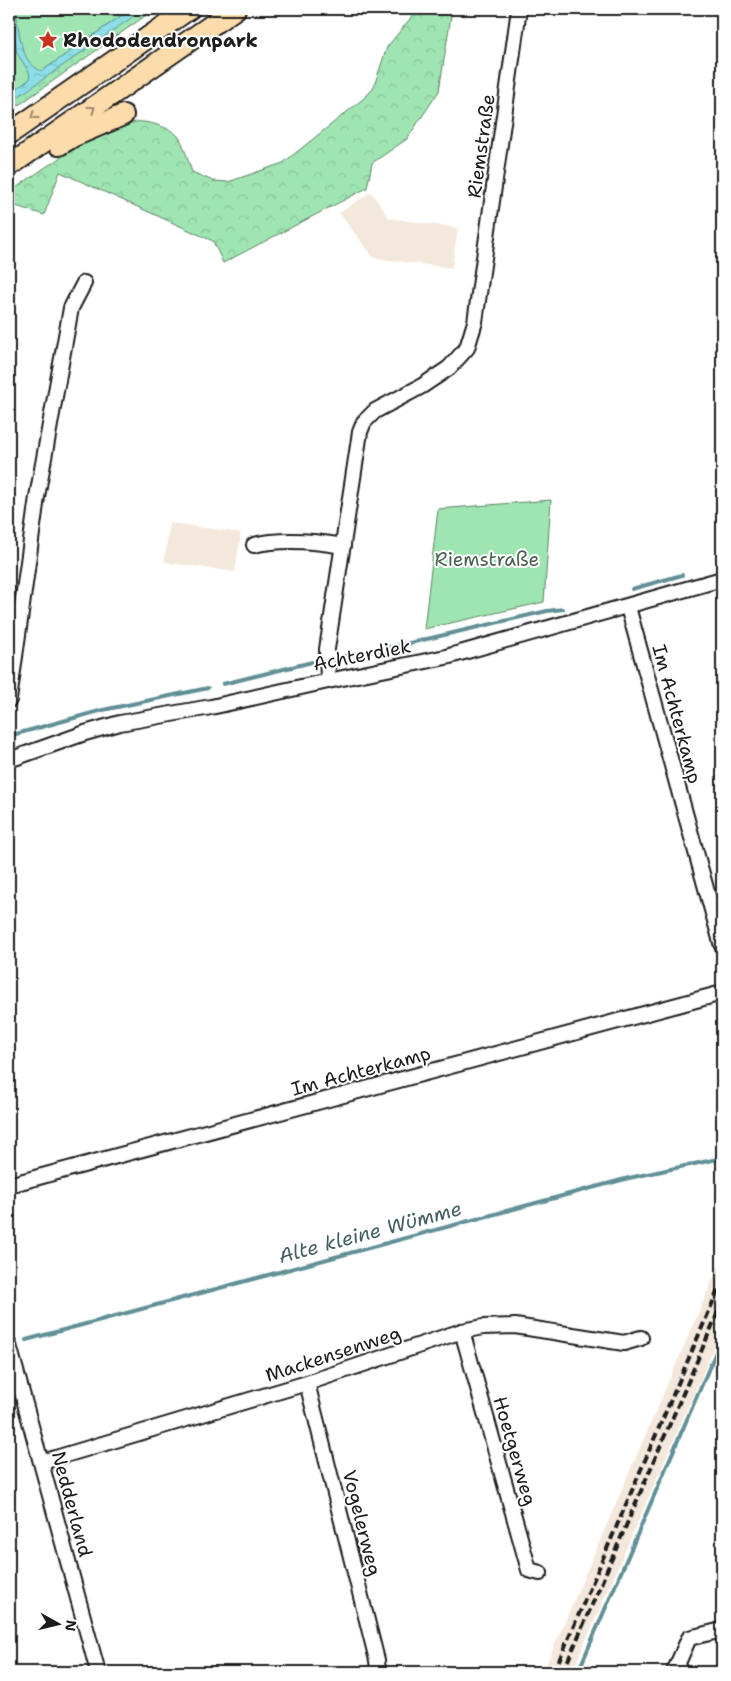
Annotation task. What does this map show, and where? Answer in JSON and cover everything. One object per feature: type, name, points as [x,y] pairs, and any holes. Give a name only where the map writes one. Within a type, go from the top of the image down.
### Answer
[{"type":"highway","points":[[9,134],[189,9]]},
{"type":"highway","points":[[9,166],[234,9]]},
{"type":"highway","points":[[9,172],[74,136],[123,115]]},
{"type":"street","name":"Riemstraße","points":[[328,680],[327,648],[360,432],[364,422],[375,410],[422,386],[449,368],[466,348],[475,322],[519,9]]},
{"type":"street","points":[[9,700],[37,497],[71,308],[84,283]]},
{"type":"street","points":[[254,545],[267,542],[313,541],[343,546]]},
{"type":"street","name":"Achterdiek","points":[[9,760],[85,733],[120,723],[211,707],[328,680],[446,657],[722,580]]},
{"type":"street","name":"Im Achterkamp","points":[[628,607],[722,946]]},
{"type":"street","name":"Im Achterkamp","points":[[9,1185],[722,994]]},
{"type":"street","name":"Mackensenweg","points":[[42,1462],[307,1383],[462,1331],[483,1327],[515,1326],[624,1342],[641,1338]]},
{"type":"street","name":"Hoetgerweg","points":[[462,1331],[529,1570],[540,1573]]},
{"type":"street","name":"Nedderland","points":[[9,1345],[98,1672]]},
{"type":"street","name":"Vogelerweg","points":[[307,1383],[378,1672]]},
{"type":"street","points":[[674,1672],[689,1638],[722,1630]]},
{"type":"shaded area","points":[[371,192],[389,218],[458,228],[452,268],[374,258],[339,213]]},
{"type":"shaded area","points":[[170,523],[241,533],[235,572],[164,562]]},
{"type":"shaded area","points":[[722,1258],[722,1328],[704,1371],[572,1672],[543,1672]]},
{"type":"green space","name":"Rhododendronpark","points":[[9,9],[131,9],[9,94]]},
{"type":"green space","points":[[131,9],[155,9],[9,112],[9,94]]},
{"type":"green space","points":[[418,9],[452,9],[439,91],[407,139],[372,163],[367,188],[223,263],[213,241],[60,172],[44,215],[16,206],[9,225],[9,193],[53,162],[86,142],[119,127],[136,122],[158,125],[175,133],[182,143],[192,172],[213,181],[228,182],[283,163],[373,89],[387,47]]},
{"type":"green space","name":"Riemstraße","points":[[551,500],[544,602],[424,629],[438,509]]},
{"type":"water","points":[[9,9],[16,9],[19,35],[24,53],[34,67],[42,71],[131,9],[144,9],[9,103],[9,94],[30,79],[29,72],[17,53]]},
{"type":"waterway","points":[[632,589],[682,575]]},
{"type":"waterway","points":[[345,656],[563,609]]},
{"type":"waterway","points":[[223,684],[312,662]]},
{"type":"waterway","points":[[16,734],[103,710],[208,688]]},
{"type":"waterway","name":"Alte kleine Wümme","points":[[26,1340],[629,1178],[722,1158]]},
{"type":"waterway","points":[[578,1672],[722,1338]]},
{"type":"railway","points":[[554,1672],[722,1281]]},
{"type":"railway","points":[[563,1672],[722,1303]]},
{"type":"place","name":"Rhododendronpark","points":[[48,40]]}]
